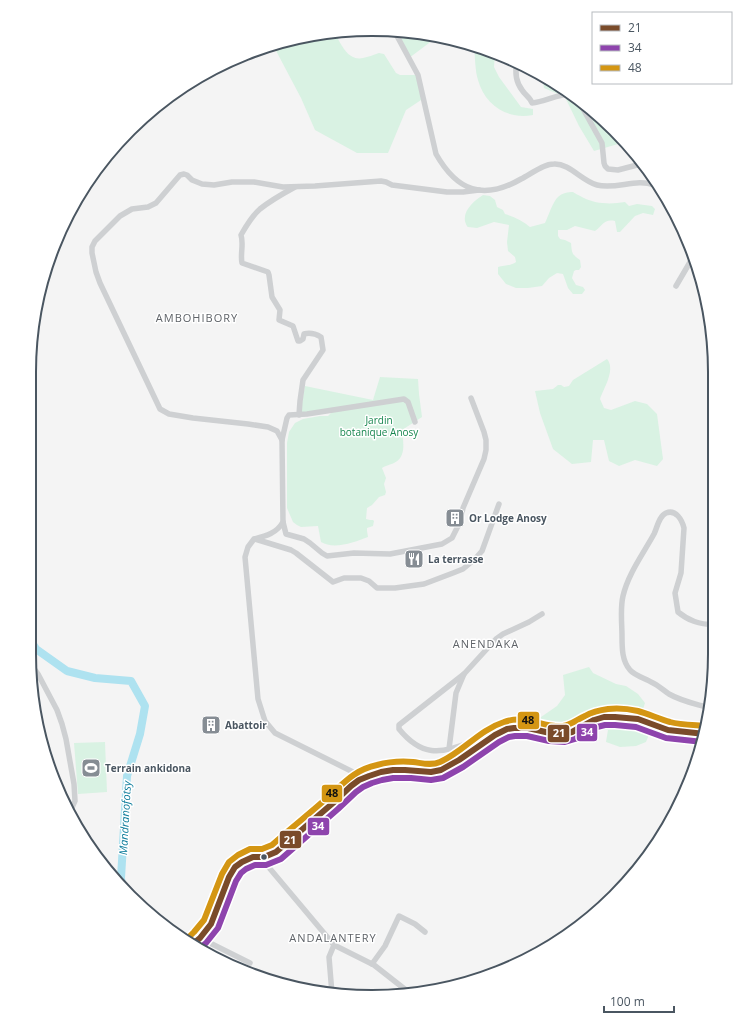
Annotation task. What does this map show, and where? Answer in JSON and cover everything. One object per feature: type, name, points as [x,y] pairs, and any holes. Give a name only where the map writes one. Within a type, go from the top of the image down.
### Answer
[{"type":"main road","points":[[197,941],[211,924],[229,877],[235,867],[253,856],[264,857],[276,852],[346,790],[372,774],[392,770],[432,772],[444,769],[495,735],[507,729],[518,727],[555,734],[566,734],[594,720],[610,717],[637,719],[668,730],[699,733]]},
{"type":"street","points":[[398,37],[418,75],[436,154],[450,175],[459,182],[479,190]]},
{"type":"street","points":[[515,68],[521,90],[530,98],[532,103],[562,95]]},
{"type":"street","points":[[584,111],[602,143],[605,166],[608,169],[618,170],[637,165]]},
{"type":"street","points":[[282,440],[277,431],[268,428],[169,414],[160,409],[100,283],[92,254],[92,247],[95,241],[120,216],[132,209],[148,207],[156,203],[180,175],[184,174],[192,180],[202,184],[214,185],[232,182],[254,182],[284,186],[314,186],[386,182],[392,185],[447,192],[463,192],[496,190],[503,188],[513,184],[544,166],[555,164],[568,167],[596,185],[607,186],[638,182],[650,183]]},
{"type":"street","points":[[297,186],[280,195],[259,210],[249,221],[241,235],[243,240],[241,258],[242,263],[268,272],[272,297],[280,310],[279,320],[293,326],[298,341],[303,338],[304,334],[308,333],[316,334],[321,337],[323,350],[303,380],[299,415]]},
{"type":"street","points":[[676,286],[690,263]]},
{"type":"street","points":[[414,422],[408,402],[404,399],[299,415],[289,415],[286,418],[282,440],[283,522],[286,534],[304,539],[322,554],[327,556],[354,553],[390,554],[448,542],[452,538],[460,522],[463,508],[484,459],[486,450],[484,432],[472,398]]},
{"type":"street","points":[[254,539],[291,550],[333,582],[344,578],[365,579],[377,588],[395,588],[424,584],[458,571],[476,559],[482,551],[499,504]]},
{"type":"street","points":[[704,706],[668,694],[655,684],[630,671],[623,659],[623,598],[627,582],[665,513],[675,513],[679,516],[684,528],[681,573],[675,593],[678,612],[688,619],[708,624]]},
{"type":"street","points":[[283,522],[280,528],[265,536],[254,539],[248,547],[245,557],[258,699],[265,721],[275,733],[353,772],[362,779]]},
{"type":"street","points":[[495,735],[486,735],[460,747],[437,752],[420,748],[411,742],[399,729],[399,725],[464,674],[496,639],[542,614]]},
{"type":"street","points":[[37,672],[57,710],[62,724],[74,784],[75,801],[73,806]]},
{"type":"street","points":[[449,749],[456,693],[464,674]]},
{"type":"street","points":[[264,857],[266,864],[334,945],[372,964],[403,988]]},
{"type":"street","points":[[372,964],[385,946],[399,916],[415,924],[425,932]]},
{"type":"street","points":[[199,942],[250,963]]},
{"type":"street","points":[[331,987],[329,957],[334,945]]},
{"type":"green space","points":[[399,37],[432,41],[409,58]]},
{"type":"green space","points":[[338,38],[345,50],[354,58],[363,58],[379,53],[384,54],[396,73],[400,75],[418,75],[424,98],[406,110],[388,153],[357,153],[315,130],[301,98],[276,50],[306,42]]},
{"type":"green space","points":[[475,52],[495,60],[494,67],[499,77],[521,107],[533,109],[533,115],[514,115],[498,109],[486,97],[481,89],[476,68]]},
{"type":"green space","points":[[543,83],[565,97],[544,88]]},
{"type":"green space","points":[[565,97],[594,119],[619,144],[594,151],[579,126]]},
{"type":"green space","points":[[573,192],[583,198],[599,203],[625,202],[629,206],[637,204],[652,206],[655,209],[653,215],[643,213],[635,216],[620,232],[617,232],[615,221],[606,222],[595,231],[575,226],[567,230],[558,230],[558,236],[560,239],[571,243],[572,253],[580,260],[581,267],[579,270],[574,271],[572,278],[576,285],[583,287],[585,290],[582,294],[573,294],[568,288],[563,274],[557,273],[549,278],[542,286],[516,288],[506,284],[498,274],[498,267],[510,265],[516,262],[515,257],[508,251],[507,242],[509,225],[494,222],[477,228],[468,227],[465,222],[465,217],[470,206],[483,195],[490,196],[495,200],[497,207],[503,210],[505,214],[518,219],[530,227],[545,223],[556,199],[563,194]]},
{"type":"green space","points":[[607,359],[610,373],[600,399],[604,408],[611,410],[635,401],[647,404],[657,414],[663,459],[657,466],[635,460],[619,466],[609,461],[604,440],[593,440],[591,462],[572,464],[553,449],[540,413],[535,391],[553,389],[558,385],[564,387],[569,386],[573,380]]},
{"type":"green space","name":"Jardin botanique Anosy","points":[[380,377],[418,379],[422,417],[402,430],[403,453],[401,457],[394,463],[382,468],[386,478],[384,484],[386,492],[385,495],[379,497],[367,508],[366,519],[374,521],[373,526],[367,528],[368,537],[338,545],[326,544],[321,542],[318,526],[301,527],[297,525],[293,522],[287,508],[287,443],[289,432],[295,423],[303,419],[328,416],[334,410],[300,413],[305,386],[373,400]]},
{"type":"green space","points":[[589,667],[593,673],[616,684],[626,686],[638,694],[645,703],[640,718],[615,715],[562,734],[528,726],[557,706],[565,695],[563,675]]},
{"type":"green space","points":[[615,722],[636,724],[647,732],[648,737],[646,742],[636,746],[620,747],[606,742],[608,730],[600,729],[599,724]]},
{"type":"green space","name":"Terrain ankidona","points":[[105,742],[107,792],[78,794],[74,743]]},
{"type":"waterway","name":"Mandranofotsy","points":[[36,649],[67,671],[95,678],[131,681],[145,706],[140,734],[127,776],[121,878]]},
{"type":"transit line","name":"48","points":[[190,936],[204,920],[222,874],[229,862],[238,855],[250,849],[262,849],[272,845],[350,778],[369,767],[399,762],[437,763],[456,753],[487,730],[512,720],[527,720],[548,725],[563,726],[596,711],[608,709],[627,709],[638,711],[674,723],[701,726]]},
{"type":"transit line","name":"21","points":[[197,941],[211,924],[229,877],[235,867],[253,857],[264,857],[276,852],[359,780],[381,772],[393,770],[431,772],[441,770],[459,760],[495,735],[507,729],[514,728],[528,728],[550,733],[564,734],[572,732],[594,720],[604,717],[615,717],[638,719],[668,730],[699,733]]},
{"type":"transit line","name":"34","points":[[204,945],[218,928],[236,881],[241,873],[255,865],[266,865],[281,859],[356,792],[372,783],[393,778],[431,780],[443,778],[463,767],[499,742],[515,736],[527,736],[549,741],[565,742],[575,739],[597,727],[615,725],[636,727],[666,738],[697,741]]},
{"type":"place","name":"Or Lodge Anosy","points":[[455,518]]},
{"type":"place","name":"La terrasse","points":[[414,559]]},
{"type":"place","name":"Abattoir","points":[[211,725]]},
{"type":"place","name":"Terrain ankidona","points":[[91,768]]},
{"type":"district","name":"AMBOHIBORY","points":[[197,318]]},
{"type":"district","name":"ANENDAKA","points":[[486,644]]},
{"type":"district","name":"ANDALANTERY","points":[[333,938]]}]
